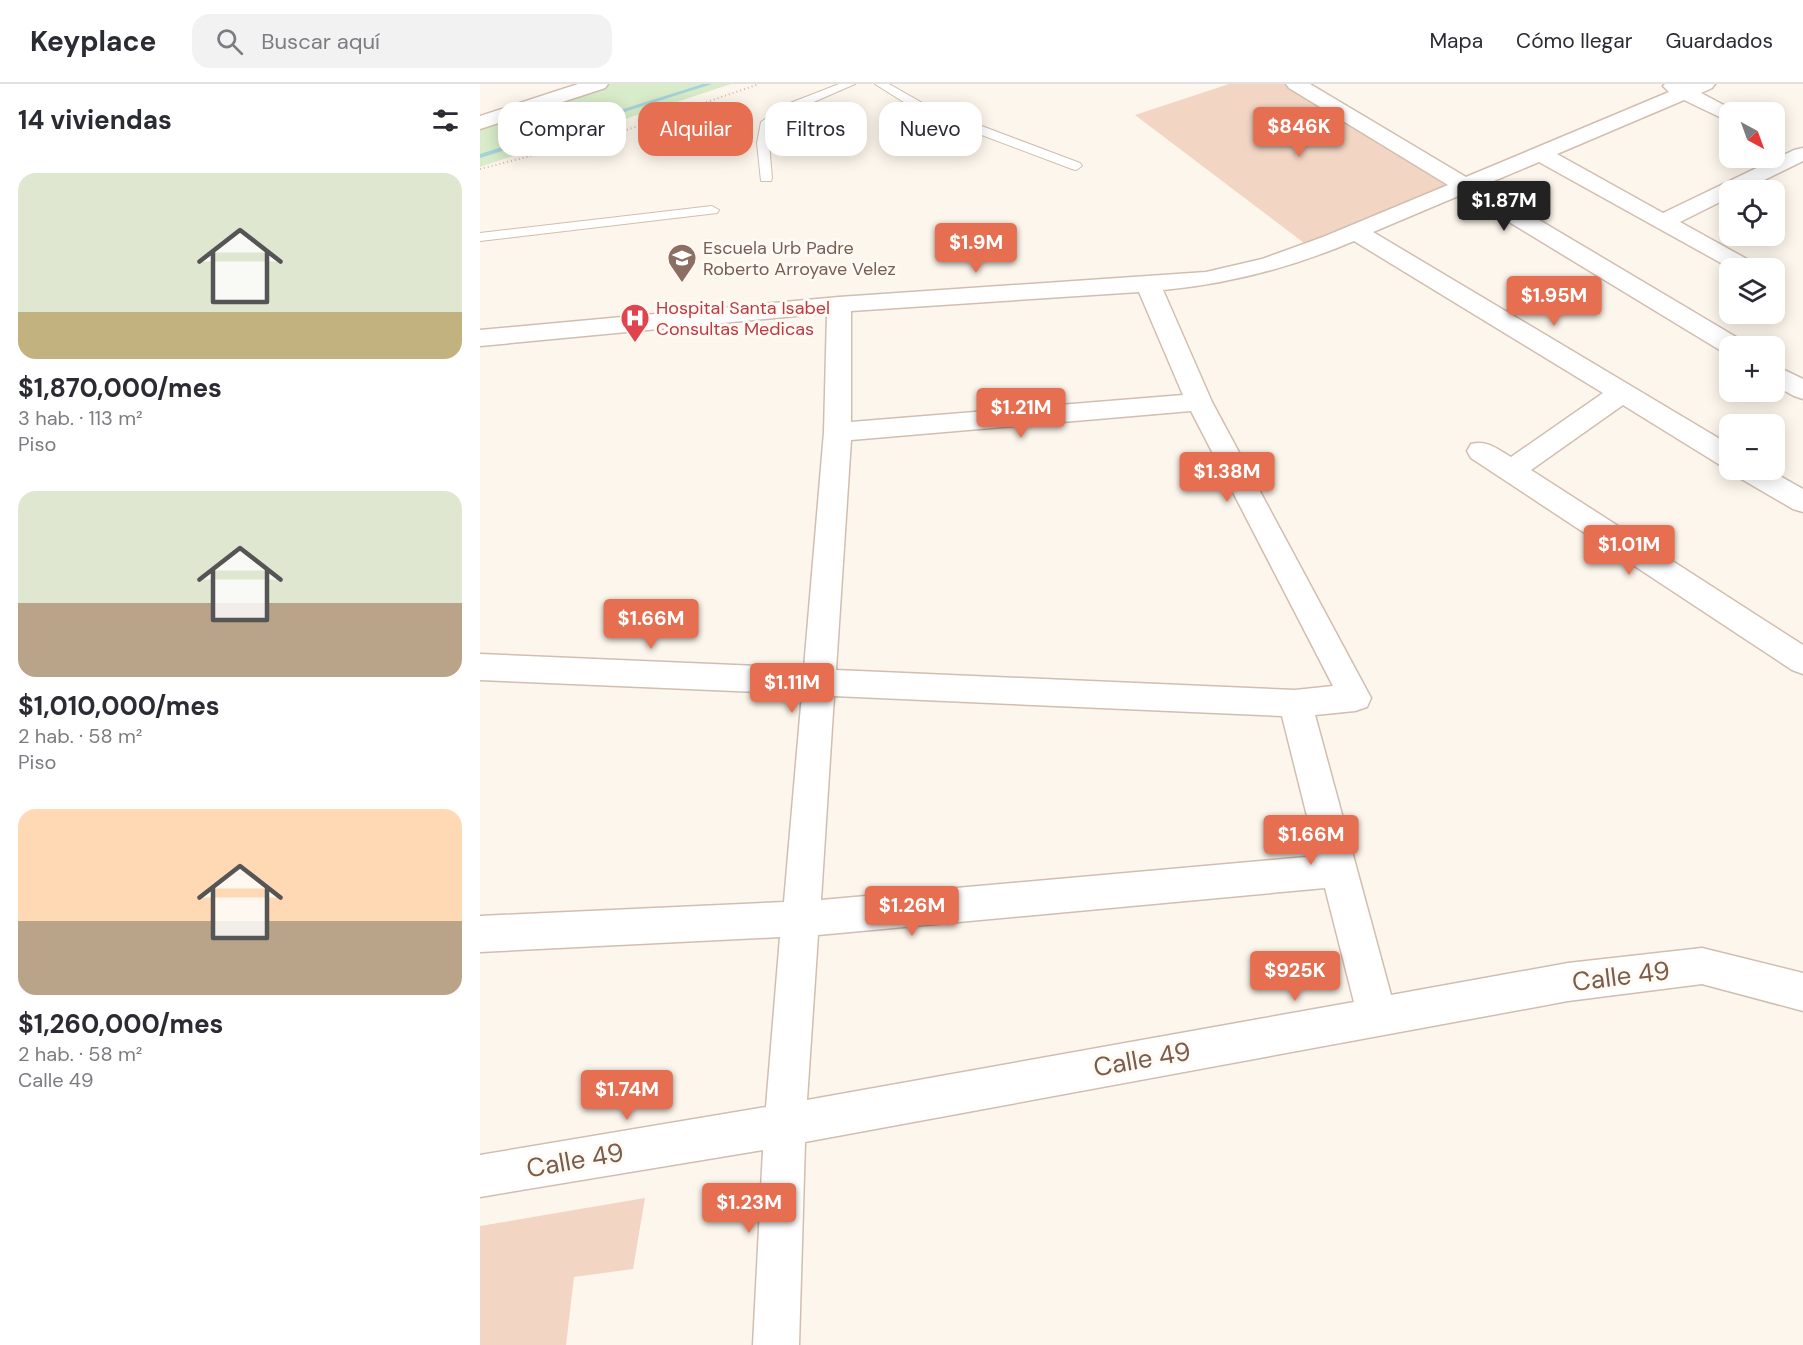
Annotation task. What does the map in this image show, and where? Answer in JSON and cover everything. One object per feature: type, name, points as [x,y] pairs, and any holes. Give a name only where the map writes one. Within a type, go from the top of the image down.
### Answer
[{"type":"street","points":[[480,123],[598,84]]},
{"type":"street","points":[[1296,84],[1719,338]]},
{"type":"street","points":[[480,338],[839,304],[1206,279],[1269,264],[1356,232],[1541,154],[1676,88],[1705,84]]},
{"type":"street","points":[[1676,88],[1719,110]]},
{"type":"street","points":[[1785,145],[1801,154],[1785,162]]},
{"type":"street","points":[[1541,154],[1728,258]]},
{"type":"street","points":[[1662,222],[1772,168]]},
{"type":"street","points":[[1356,232],[1719,451]]},
{"type":"street","points":[[480,667],[1295,704],[1355,698],[1200,402],[1148,284]]},
{"type":"street","points":[[776,1345],[785,1125],[838,432],[839,304]]},
{"type":"street","points":[[1785,379],[1803,390]]},
{"type":"street","points":[[1511,471],[1622,393]]},
{"type":"street","points":[[838,432],[1200,402]]},
{"type":"street","points":[[1481,451],[1803,661]]},
{"type":"street","points":[[1765,480],[1803,502]]},
{"type":"street","points":[[1295,704],[1377,1016]]},
{"type":"street","points":[[480,934],[800,919],[1340,870]]},
{"type":"street","name":"Calle 49","points":[[480,1176],[785,1125],[1568,982],[1702,966],[1803,992]]},
{"type":"lane","points":[[766,178],[763,143],[765,125],[789,108],[849,84]]},
{"type":"lane","points":[[881,84],[922,108],[1076,166]]},
{"type":"lane","points":[[480,237],[712,210]]},
{"type":"path","points":[[480,169],[615,134],[759,84]]},
{"type":"green space","points":[[598,84],[731,84],[677,102],[638,102],[638,115],[626,119],[626,102],[544,102]]},
{"type":"green space","points":[[498,117],[498,156],[513,156],[480,167],[480,123]]},
{"type":"building","points":[[1229,84],[1296,84],[1467,185],[1312,249],[1135,115]]},
{"type":"building","points":[[645,1198],[633,1269],[574,1277],[566,1345],[480,1345],[480,1226]]},
{"type":"waterway","points":[[480,156],[709,84]]},
{"type":"place","name":"Escuela Urb Padre Roberto Arroyave Velez","points":[[682,284]]},
{"type":"place","name":"Hospital Santa Isabel Consultas Medicas","points":[[635,344]]}]
